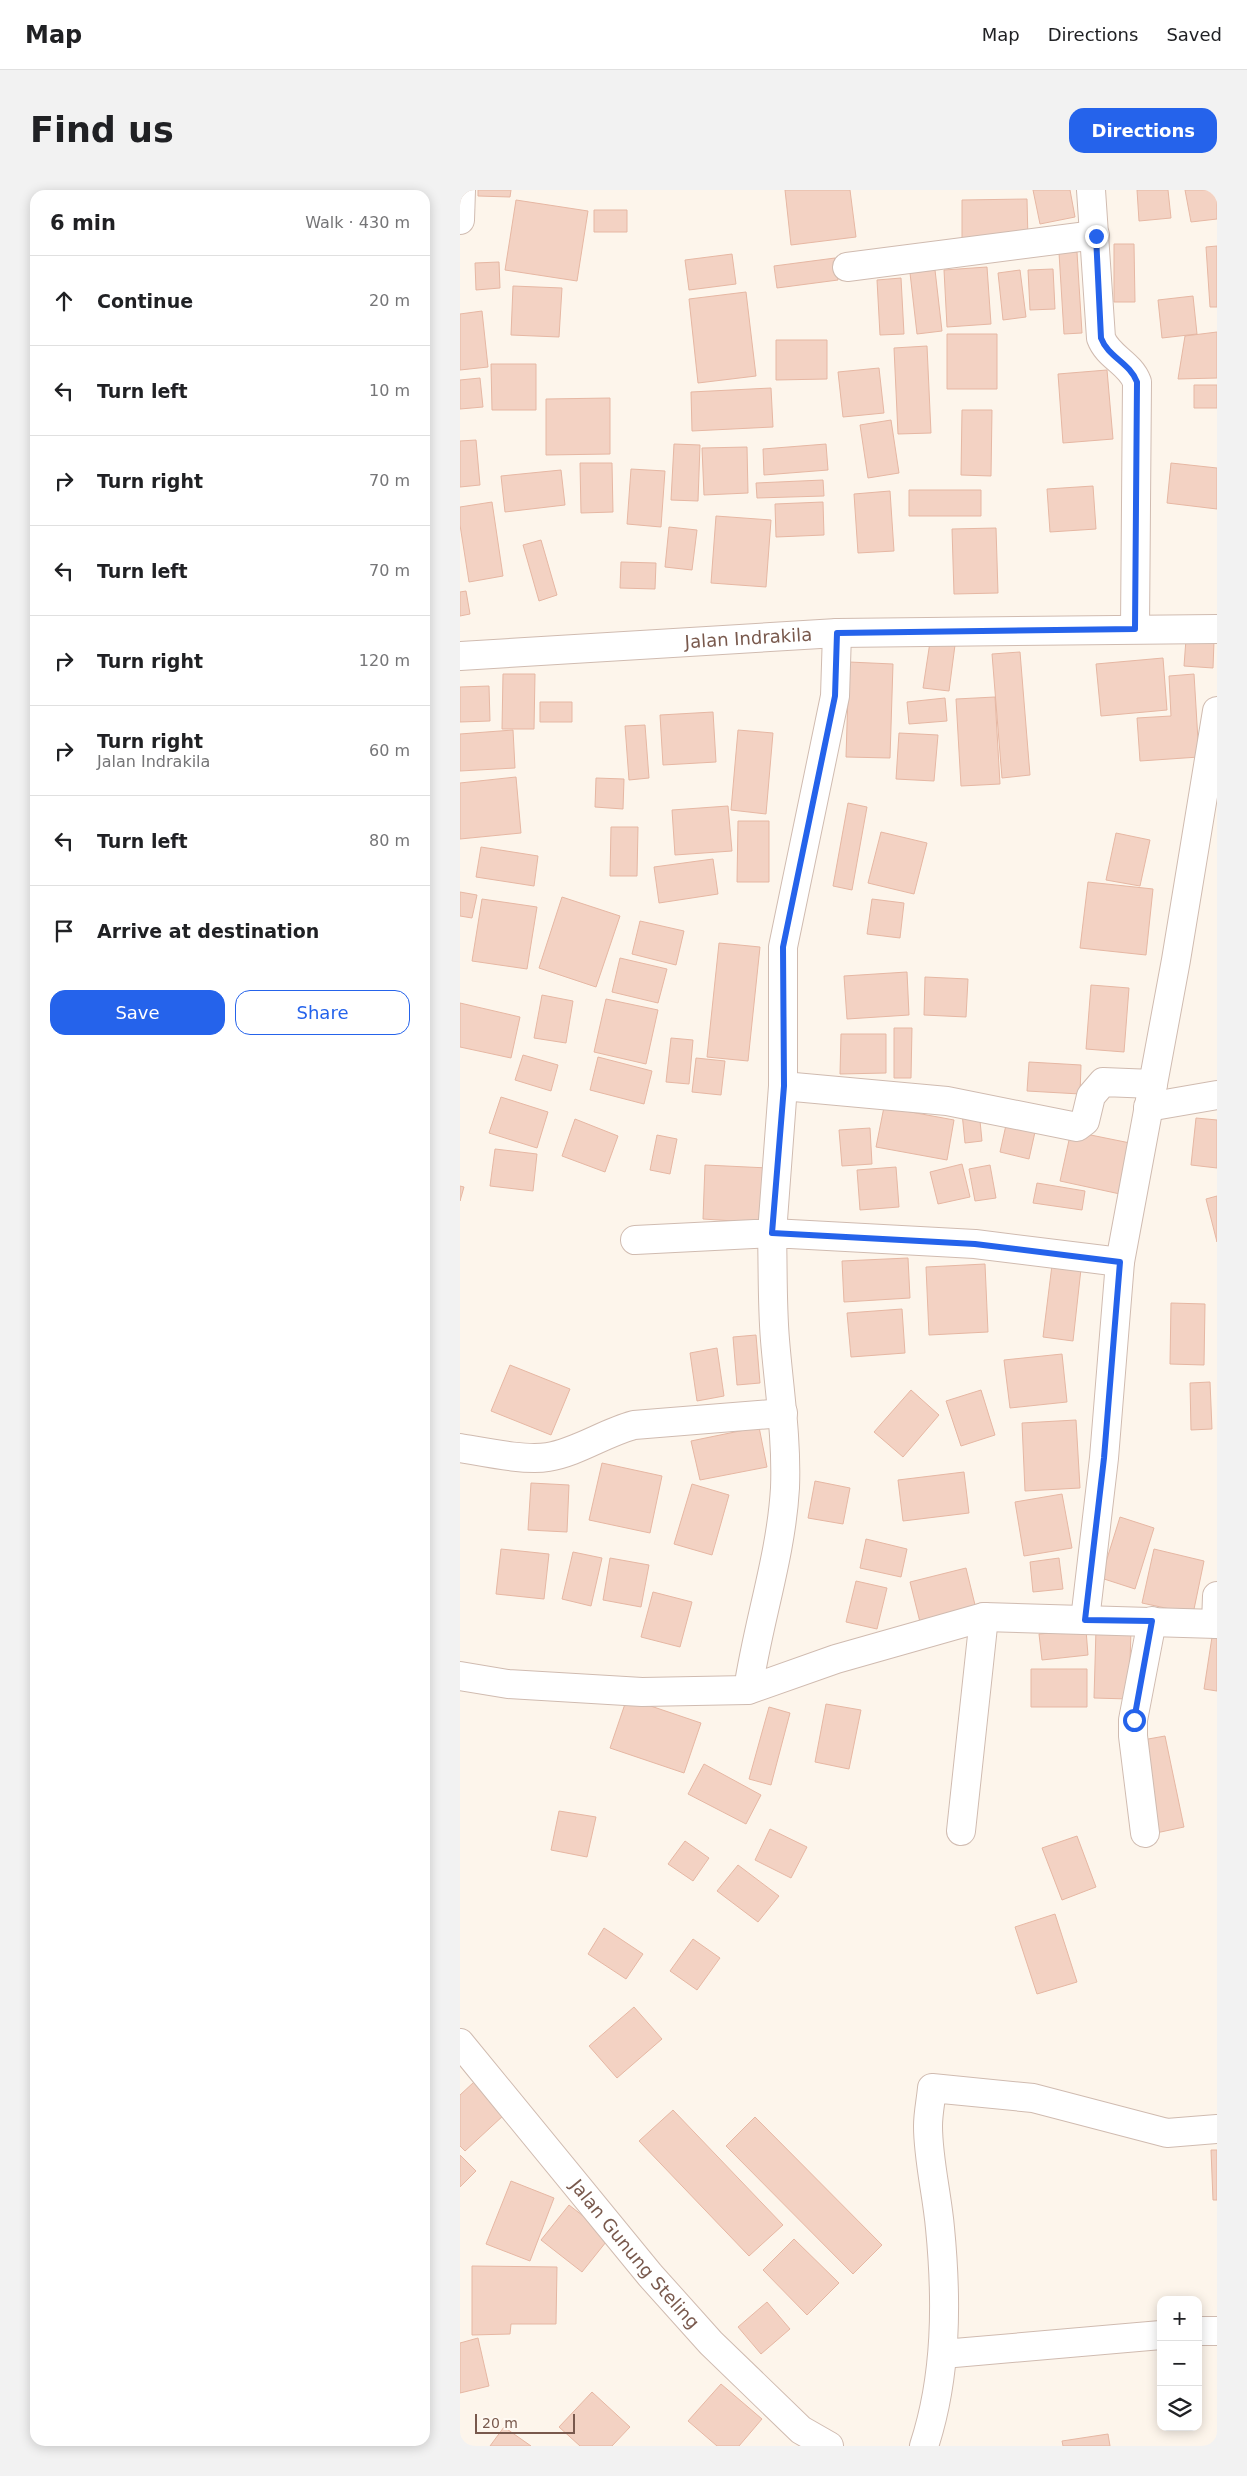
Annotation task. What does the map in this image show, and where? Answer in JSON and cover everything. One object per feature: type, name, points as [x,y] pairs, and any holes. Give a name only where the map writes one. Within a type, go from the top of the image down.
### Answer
[{"type":"street","points":[[460,220],[461,190]]},
{"type":"street","points":[[1091,190],[1096,236],[1101,338],[1105,348],[1134,373],[1137,382],[1135,629]]},
{"type":"street","points":[[847,266],[1096,236]]},
{"type":"street","name":"Jalan Indrakila","points":[[460,656],[837,633],[1217,629]]},
{"type":"street","points":[[748,1690],[752,1662],[778,1549],[785,1487],[783,1413],[774,1338],[772,1233],[784,1086],[783,947],[835,696],[837,633]]},
{"type":"street","points":[[1085,1620],[1104,1458],[1120,1262],[1151,1096],[1217,711]]},
{"type":"street","points":[[784,1086],[946,1101],[1077,1127],[1085,1121],[1091,1096],[1103,1082],[1151,1096],[1217,1095]]},
{"type":"street","points":[[635,1240],[772,1233],[975,1244],[1120,1262]]},
{"type":"street","points":[[460,1448],[546,1457],[568,1452],[611,1431],[634,1425],[783,1413]]},
{"type":"street","points":[[460,1676],[508,1684],[642,1692],[748,1690],[836,1659],[984,1617],[1216,1624],[1217,1596]]},
{"type":"street","points":[[961,1831],[984,1617]]},
{"type":"street","points":[[1145,1833],[1133,1736],[1134,1720],[1152,1621]]},
{"type":"street","name":"Jalan Gunung Steling","points":[[463,2052],[650,2275],[711,2343],[802,2430],[829,2446]]},
{"type":"street","points":[[924,2446],[932,2419],[942,2354],[944,2301],[940,2228],[928,2126],[932,2088],[1034,2098],[1167,2133],[1217,2130]]},
{"type":"street","points":[[1202,2331],[1217,2331]]},
{"type":"street","points":[[942,2354],[1157,2335]]},
{"type":"building","points":[[478,190],[511,190],[510,197],[478,196]]},
{"type":"building","points":[[785,190],[850,190],[856,237],[791,245]]},
{"type":"building","points":[[1033,190],[1070,190],[1075,217],[1040,224]]},
{"type":"building","points":[[1137,190],[1168,190],[1171,218],[1139,221]]},
{"type":"building","points":[[1185,190],[1217,190],[1217,219],[1191,222]]},
{"type":"building","points":[[1027,199],[1028,240],[962,240],[962,200]]},
{"type":"building","points":[[516,200],[588,211],[577,281],[505,270]]},
{"type":"building","points":[[594,210],[627,210],[627,232],[594,232]]},
{"type":"building","points":[[1114,244],[1134,244],[1135,302],[1114,302]]},
{"type":"building","points":[[1217,246],[1217,307],[1210,307],[1206,247]]},
{"type":"building","points":[[1077,252],[1082,333],[1064,334],[1059,253]]},
{"type":"building","points":[[732,254],[736,284],[689,290],[685,260]]},
{"type":"building","points":[[835,258],[838,280],[777,288],[774,266]]},
{"type":"building","points":[[499,262],[500,288],[476,290],[475,263]]},
{"type":"building","points":[[987,267],[991,324],[947,327],[944,270]]},
{"type":"building","points":[[1053,269],[1055,309],[1030,310],[1028,270]]},
{"type":"building","points":[[935,270],[942,331],[917,334],[910,273]]},
{"type":"building","points":[[1020,270],[1026,317],[1003,320],[998,273]]},
{"type":"building","points":[[901,278],[904,334],[880,335],[877,280]]},
{"type":"building","points":[[513,286],[562,288],[559,337],[511,335]]},
{"type":"building","points":[[746,292],[756,376],[698,383],[689,299]]},
{"type":"building","points":[[1193,296],[1197,334],[1162,338],[1158,300]]},
{"type":"building","points":[[482,311],[488,367],[460,370],[460,314]]},
{"type":"building","points":[[1217,332],[1217,378],[1178,379],[1185,336]]},
{"type":"building","points":[[947,334],[997,334],[997,389],[947,389]]},
{"type":"building","points":[[776,340],[827,340],[827,379],[776,380]]},
{"type":"building","points":[[927,346],[931,433],[898,434],[894,348]]},
{"type":"building","points":[[491,364],[536,364],[536,410],[492,410]]},
{"type":"building","points":[[879,368],[884,413],[843,417],[838,372]]},
{"type":"building","points":[[1107,370],[1113,439],[1063,443],[1058,374]]},
{"type":"building","points":[[480,378],[483,407],[460,409],[460,380]]},
{"type":"building","points":[[1194,385],[1217,385],[1217,408],[1194,408]]},
{"type":"building","points":[[771,388],[773,427],[692,431],[691,392]]},
{"type":"building","points":[[610,398],[610,454],[546,455],[546,399]]},
{"type":"building","points":[[962,410],[992,410],[991,476],[961,475]]},
{"type":"building","points":[[891,420],[899,473],[868,478],[860,425]]},
{"type":"building","points":[[476,440],[480,485],[460,487],[460,441]]},
{"type":"building","points":[[674,444],[700,445],[698,501],[671,500]]},
{"type":"building","points":[[826,444],[828,470],[764,475],[763,449]]},
{"type":"building","points":[[747,447],[748,493],[704,495],[702,448]]},
{"type":"building","points":[[580,463],[612,463],[613,512],[581,513]]},
{"type":"building","points":[[1171,463],[1217,468],[1217,509],[1167,503]]},
{"type":"building","points":[[631,469],[665,471],[661,527],[627,524]]},
{"type":"building","points":[[561,470],[565,505],[505,512],[501,476]]},
{"type":"building","points":[[823,480],[824,496],[757,498],[756,483]]},
{"type":"building","points":[[1093,486],[1096,529],[1050,532],[1047,489]]},
{"type":"building","points":[[909,490],[981,490],[981,516],[909,516]]},
{"type":"building","points":[[890,491],[894,551],[858,553],[854,494]]},
{"type":"building","points":[[492,502],[503,576],[469,582],[460,525],[460,507]]},
{"type":"building","points":[[823,502],[824,535],[776,537],[775,504]]},
{"type":"building","points":[[716,516],[771,520],[766,587],[711,583]]},
{"type":"building","points":[[669,527],[697,530],[692,570],[665,567]]},
{"type":"building","points":[[996,528],[998,593],[954,594],[952,529]]},
{"type":"building","points":[[541,540],[557,595],[539,601],[523,545]]},
{"type":"building","points":[[621,562],[656,563],[655,589],[620,588]]},
{"type":"building","points":[[466,591],[470,614],[460,616],[460,592]]},
{"type":"building","points":[[1186,639],[1214,641],[1213,668],[1184,666]]},
{"type":"building","points":[[930,642],[955,645],[949,691],[923,688]]},
{"type":"building","points":[[1020,652],[1030,775],[1002,778],[992,654]]},
{"type":"building","points":[[1163,658],[1167,710],[1101,716],[1096,664]]},
{"type":"building","points":[[849,662],[893,664],[890,758],[846,757]]},
{"type":"building","points":[[503,674],[535,674],[534,729],[502,729]]},
{"type":"building","points":[[1194,674],[1199,757],[1140,761],[1137,718],[1171,716],[1169,676]]},
{"type":"building","points":[[489,686],[490,721],[460,722],[460,687]]},
{"type":"building","points":[[995,697],[1000,784],[961,786],[956,699]]},
{"type":"building","points":[[945,698],[947,721],[909,724],[907,702]]},
{"type":"building","points":[[540,702],[572,702],[572,722],[540,722]]},
{"type":"building","points":[[713,712],[716,762],[663,765],[660,715]]},
{"type":"building","points":[[645,725],[649,778],[629,780],[625,726]]},
{"type":"building","points":[[513,730],[515,768],[460,771],[460,734]]},
{"type":"building","points":[[738,730],[773,733],[766,814],[731,810]]},
{"type":"building","points":[[899,733],[938,735],[934,781],[896,779]]},
{"type":"building","points":[[516,777],[521,833],[460,839],[460,783]]},
{"type":"building","points":[[596,778],[624,779],[623,809],[595,807]]},
{"type":"building","points":[[848,803],[867,807],[852,890],[833,886]]},
{"type":"building","points":[[728,806],[732,851],[675,855],[672,810]]},
{"type":"building","points":[[738,821],[769,821],[769,882],[737,882]]},
{"type":"building","points":[[611,827],[638,827],[637,876],[610,876]]},
{"type":"building","points":[[881,832],[927,843],[914,894],[868,883]]},
{"type":"building","points":[[1116,833],[1150,840],[1140,886],[1106,880]]},
{"type":"building","points":[[481,847],[538,856],[534,886],[476,877]]},
{"type":"building","points":[[713,859],[718,894],[659,903],[654,867]]},
{"type":"building","points":[[1088,882],[1153,889],[1146,955],[1080,948]]},
{"type":"building","points":[[460,892],[477,895],[472,918],[460,916]]},
{"type":"building","points":[[562,897],[620,916],[596,987],[539,968]]},
{"type":"building","points":[[482,899],[537,907],[527,969],[472,961]]},
{"type":"building","points":[[872,899],[904,903],[900,938],[867,934]]},
{"type":"building","points":[[640,921],[684,931],[676,965],[632,954]]},
{"type":"building","points":[[719,943],[760,947],[748,1061],[707,1057]]},
{"type":"building","points":[[620,958],[667,969],[658,1003],[612,992]]},
{"type":"building","points":[[907,972],[909,1015],[847,1019],[844,976]]},
{"type":"building","points":[[925,977],[968,979],[966,1017],[924,1015]]},
{"type":"building","points":[[1091,985],[1129,988],[1124,1052],[1086,1049]]},
{"type":"building","points":[[542,995],[573,1001],[566,1043],[534,1038]]},
{"type":"building","points":[[606,999],[658,1010],[646,1064],[594,1052]]},
{"type":"building","points":[[460,1003],[520,1017],[511,1058],[460,1047]]},
{"type":"building","points":[[894,1028],[912,1028],[911,1078],[894,1078]]},
{"type":"building","points":[[841,1034],[886,1034],[886,1073],[840,1074]]},
{"type":"building","points":[[671,1038],[693,1040],[689,1084],[666,1082]]},
{"type":"building","points":[[523,1055],[558,1065],[551,1091],[515,1080]]},
{"type":"building","points":[[598,1057],[652,1071],[644,1104],[590,1090]]},
{"type":"building","points":[[696,1058],[725,1061],[721,1095],[692,1092]]},
{"type":"building","points":[[1029,1062],[1081,1065],[1080,1094],[1027,1091]]},
{"type":"building","points":[[501,1097],[548,1112],[537,1148],[489,1133]]},
{"type":"building","points":[[884,1107],[954,1120],[947,1160],[876,1147]]},
{"type":"building","points":[[979,1111],[982,1141],[965,1143],[962,1113]]},
{"type":"building","points":[[1196,1118],[1217,1120],[1217,1168],[1191,1165]]},
{"type":"building","points":[[575,1119],[618,1136],[605,1172],[562,1156]]},
{"type":"building","points":[[1006,1125],[1035,1132],[1029,1159],[1000,1152]]},
{"type":"building","points":[[870,1128],[872,1164],[842,1166],[839,1130]]},
{"type":"building","points":[[1071,1131],[1130,1143],[1120,1194],[1060,1181]]},
{"type":"building","points":[[657,1135],[677,1139],[670,1174],[650,1170]]},
{"type":"building","points":[[495,1149],[537,1154],[533,1191],[490,1186]]},
{"type":"building","points":[[962,1164],[970,1197],[938,1204],[930,1172]]},
{"type":"building","points":[[705,1165],[768,1168],[765,1223],[703,1219]]},
{"type":"building","points":[[990,1165],[996,1198],[975,1201],[969,1169]]},
{"type":"building","points":[[896,1167],[899,1207],[860,1210],[857,1170]]},
{"type":"building","points":[[1037,1183],[1085,1191],[1082,1210],[1033,1203]]},
{"type":"building","points":[[460,1186],[464,1187],[460,1201]]},
{"type":"building","points":[[1217,1196],[1217,1242],[1206,1199]]},
{"type":"building","points":[[908,1258],[910,1298],[844,1302],[842,1261]]},
{"type":"building","points":[[985,1264],[988,1332],[929,1335],[926,1267]]},
{"type":"building","points":[[1052,1265],[1081,1269],[1073,1341],[1043,1337]]},
{"type":"building","points":[[1171,1303],[1205,1304],[1204,1365],[1170,1364]]},
{"type":"building","points":[[902,1309],[905,1353],[851,1357],[847,1313]]},
{"type":"building","points":[[756,1335],[760,1383],[737,1385],[733,1337]]},
{"type":"building","points":[[717,1348],[724,1396],[697,1401],[690,1353]]},
{"type":"building","points":[[1062,1354],[1067,1402],[1010,1408],[1004,1360]]},
{"type":"building","points":[[510,1365],[570,1389],[551,1435],[491,1411]]},
{"type":"building","points":[[1210,1382],[1212,1429],[1191,1430],[1190,1383]]},
{"type":"building","points":[[911,1390],[939,1415],[903,1457],[874,1432]]},
{"type":"building","points":[[981,1390],[995,1435],[961,1446],[946,1401]]},
{"type":"building","points":[[1076,1420],[1080,1488],[1025,1491],[1022,1423]]},
{"type":"building","points":[[759,1427],[767,1467],[700,1480],[691,1441]]},
{"type":"building","points":[[602,1463],[662,1476],[650,1533],[589,1520]]},
{"type":"building","points":[[964,1472],[969,1513],[903,1521],[898,1480]]},
{"type":"building","points":[[815,1481],[850,1488],[843,1524],[808,1518]]},
{"type":"building","points":[[531,1483],[569,1485],[567,1532],[528,1530]]},
{"type":"building","points":[[692,1484],[729,1495],[712,1555],[674,1544]]},
{"type":"building","points":[[1062,1494],[1072,1548],[1024,1556],[1015,1502]]},
{"type":"building","points":[[1120,1517],[1154,1528],[1135,1589],[1101,1578]]},
{"type":"building","points":[[866,1539],[907,1549],[901,1577],[860,1568]]},
{"type":"building","points":[[501,1549],[549,1554],[544,1599],[496,1594]]},
{"type":"building","points":[[1154,1549],[1204,1561],[1193,1614],[1142,1603]]},
{"type":"building","points":[[573,1552],[602,1558],[591,1606],[562,1599]]},
{"type":"building","points":[[610,1558],[649,1565],[641,1607],[603,1600]]},
{"type":"building","points":[[1059,1558],[1063,1589],[1033,1592],[1030,1562]]},
{"type":"building","points":[[966,1568],[976,1609],[920,1622],[910,1582]]},
{"type":"building","points":[[856,1581],[887,1588],[877,1629],[846,1622]]},
{"type":"building","points":[[653,1592],[692,1602],[680,1647],[641,1637]]},
{"type":"building","points":[[1096,1629],[1131,1629],[1129,1699],[1094,1698]]},
{"type":"building","points":[[1086,1630],[1088,1655],[1042,1660],[1039,1634]]},
{"type":"building","points":[[1212,1637],[1217,1638],[1217,1691],[1204,1689]]},
{"type":"building","points":[[1031,1669],[1087,1669],[1087,1707],[1031,1707]]},
{"type":"building","points":[[627,1698],[701,1723],[684,1773],[610,1748]]},
{"type":"building","points":[[826,1704],[861,1710],[849,1769],[815,1762]]},
{"type":"building","points":[[769,1707],[790,1713],[771,1785],[749,1779]]},
{"type":"building","points":[[1165,1736],[1184,1827],[1156,1833],[1137,1741]]},
{"type":"building","points":[[704,1764],[761,1795],[746,1824],[688,1794]]},
{"type":"building","points":[[559,1811],[596,1817],[587,1857],[551,1850]]},
{"type":"building","points":[[770,1829],[807,1847],[791,1878],[755,1860]]},
{"type":"building","points":[[1077,1836],[1096,1887],[1062,1900],[1042,1848]]},
{"type":"building","points":[[685,1841],[709,1858],[693,1881],[668,1864]]},
{"type":"building","points":[[738,1865],[779,1896],[758,1922],[717,1891]]},
{"type":"building","points":[[1055,1914],[1077,1982],[1037,1994],[1015,1927]]},
{"type":"building","points":[[604,1928],[643,1954],[626,1979],[588,1954]]},
{"type":"building","points":[[693,1939],[720,1958],[697,1990],[670,1971]]},
{"type":"building","points":[[634,2007],[662,2039],[617,2078],[589,2046]]},
{"type":"building","points":[[474,2082],[504,2115],[465,2151],[460,2146],[460,2095]]},
{"type":"building","points":[[673,2110],[783,2225],[749,2256],[639,2141]]},
{"type":"building","points":[[755,2117],[882,2245],[853,2274],[726,2146]]},
{"type":"building","points":[[1211,2150],[1217,2150],[1217,2200],[1213,2200]]},
{"type":"building","points":[[460,2155],[476,2171],[460,2187]]},
{"type":"building","points":[[511,2181],[554,2198],[530,2261],[486,2244]]},
{"type":"building","points":[[569,2205],[610,2237],[582,2272],[541,2240]]},
{"type":"building","points":[[794,2239],[839,2283],[807,2315],[763,2270]]},
{"type":"building","points":[[472,2266],[557,2267],[556,2324],[511,2324],[510,2334],[472,2335]]},
{"type":"building","points":[[767,2302],[790,2329],[761,2354],[738,2327]]},
{"type":"building","points":[[478,2338],[489,2386],[460,2393],[460,2343]]},
{"type":"building","points":[[721,2384],[762,2419],[739,2446],[717,2446],[688,2421]]},
{"type":"building","points":[[592,2392],[630,2427],[612,2446],[580,2446],[559,2427]]},
{"type":"building","points":[[504,2427],[531,2446],[490,2446]]},
{"type":"building","points":[[1108,2434],[1110,2446],[1063,2446],[1062,2441]]},
{"type":"route","points":[[1096,236],[1101,338],[1105,348],[1134,373],[1137,382],[1135,629],[837,633],[835,696],[783,947],[784,1086],[772,1233],[975,1244],[1120,1262],[1104,1458],[1085,1620],[1152,1621],[1134,1720]]}]
